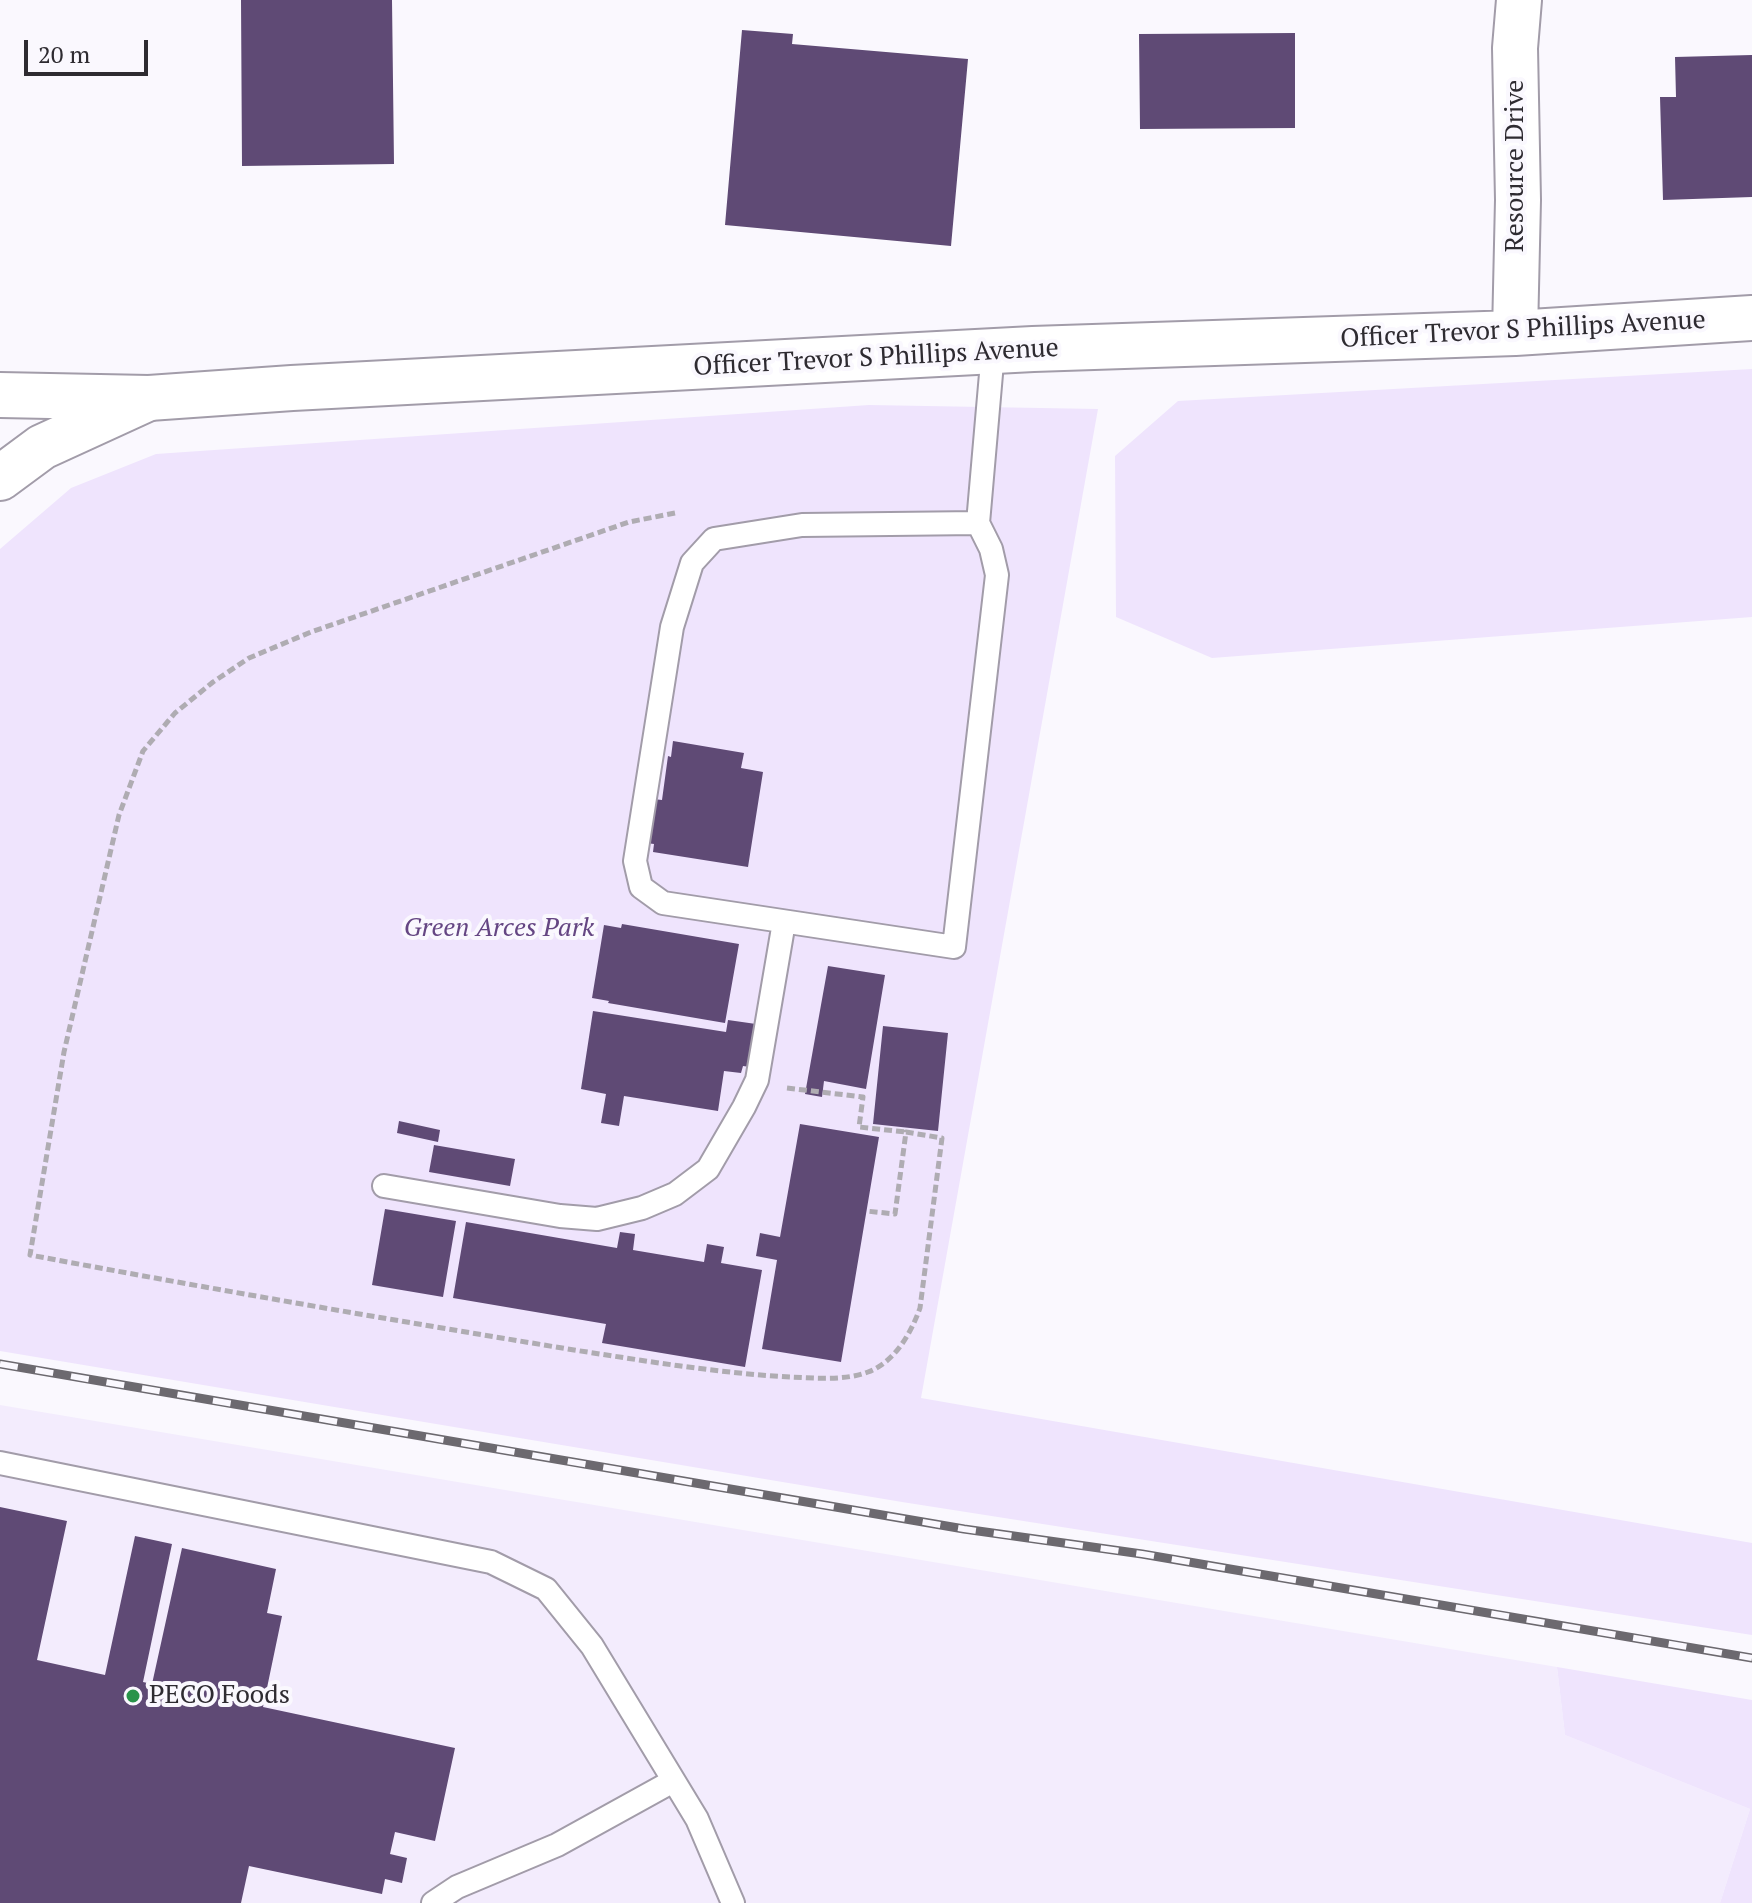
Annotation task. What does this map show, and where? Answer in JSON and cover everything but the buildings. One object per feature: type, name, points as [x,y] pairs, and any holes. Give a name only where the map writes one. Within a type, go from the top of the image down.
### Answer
[{"type":"street","name":"Resource Drive","points":[[1515,333],[1518,200],[1515,48],[1519,0]]},
{"type":"street","name":"Officer Trevor S Phillips Avenue","points":[[0,395],[149,398],[993,351],[1515,333],[1752,318]]},
{"type":"street","points":[[0,478],[42,447],[149,398]]},
{"type":"lane","points":[[978,523],[802,525],[714,539],[692,563],[672,627],[635,861],[641,887],[663,903],[954,947],[997,575],[991,549],[978,523],[993,351]]},
{"type":"lane","points":[[384,1186],[560,1216],[597,1219],[642,1208],[675,1194],[708,1169],[757,1080],[784,922]]},
{"type":"lane","points":[[0,1463],[491,1562],[546,1589],[592,1646],[697,1819],[733,1903]]},
{"type":"lane","points":[[433,1903],[457,1887],[557,1845],[673,1781]]},
{"type":"path","points":[[675,513],[629,522],[311,632],[249,658],[175,713],[143,751],[119,815],[64,1052],[30,1255],[273,1301],[701,1370],[789,1377],[840,1377],[870,1372],[888,1360],[913,1327],[920,1308],[942,1138],[906,1132],[895,1214],[866,1211]]},
{"type":"shaded area","points":[[0,1405],[1557,1667],[1565,1735],[1750,1809],[1720,1903],[0,1903]]},
{"type":"green space","points":[[1752,369],[1752,617],[1212,658],[1116,617],[1115,456],[1178,401]]},
{"type":"green space","name":"Green Arces Park","points":[[869,405],[1098,409],[921,1398],[1752,1543],[1752,1635],[902,1502],[0,1351],[0,549],[71,488],[156,454]]},
{"type":"green space","points":[[1557,1667],[1752,1700],[1752,1903],[1720,1903],[1750,1809],[1565,1735]]},
{"type":"railway","points":[[0,1364],[964,1529],[1142,1554],[1752,1658]]},
{"type":"place","name":"PECO Foods","points":[[133,1696]]}]
